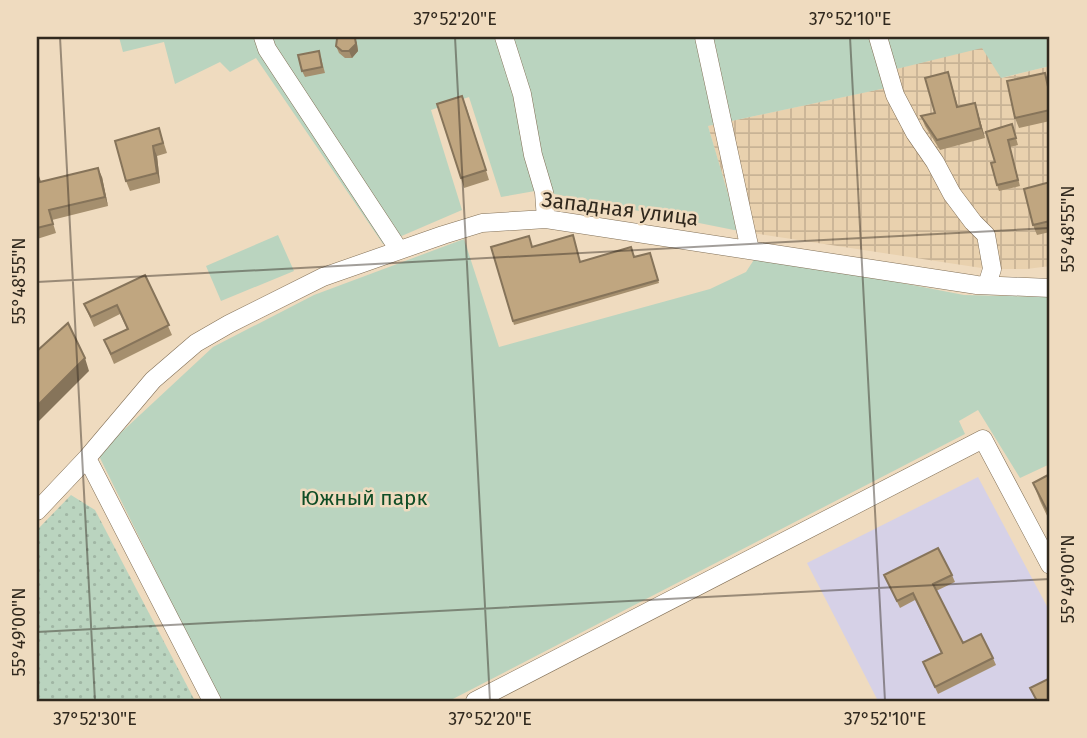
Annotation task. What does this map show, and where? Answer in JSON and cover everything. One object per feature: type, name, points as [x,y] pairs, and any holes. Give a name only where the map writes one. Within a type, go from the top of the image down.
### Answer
[{"type":"street","points":[[264,37],[267,49],[399,250]]},
{"type":"street","points":[[504,37],[522,94],[533,155],[544,192],[546,219]]},
{"type":"street","points":[[704,37],[750,250]]},
{"type":"street","points":[[877,37],[895,95],[915,133],[953,194],[986,235],[992,269],[986,285]]},
{"type":"street","name":"Западная улица","points":[[37,511],[87,458],[153,380],[197,343],[267,303],[323,278],[482,223],[546,219],[986,285],[1050,288]]},
{"type":"street","points":[[475,701],[983,439],[1050,565]]},
{"type":"street","points":[[87,458],[212,701]]},
{"type":"shaded area","points":[[982,47],[1002,78],[1050,66],[1050,266],[988,269],[739,231],[708,126],[885,88],[880,73]]},
{"type":"shaded area","points":[[978,477],[1050,612],[1050,701],[878,701],[807,563]]},
{"type":"green space","points":[[119,37],[1050,37],[1050,66],[1001,78],[982,48],[880,73],[886,88],[708,126],[739,231],[544,192],[501,197],[469,97],[431,110],[462,210],[383,244],[256,58],[230,72],[220,62],[175,84],[164,42],[123,52]]},
{"type":"green space","points":[[278,235],[294,271],[221,301],[206,266]]},
{"type":"green space","name":"Южный парк","points":[[464,239],[499,347],[710,289],[746,272],[757,255],[964,295],[1050,297],[1050,464],[1020,478],[978,410],[959,421],[965,434],[449,701],[220,701],[98,454],[213,347],[314,295]]},
{"type":"green space","points":[[71,495],[95,510],[195,701],[37,701],[37,530]]},
{"type":"building","points":[[339,37],[354,37],[356,44],[349,51],[342,51],[336,46]]},
{"type":"building","points":[[319,51],[322,67],[302,71],[298,55]]},
{"type":"building","points":[[948,72],[957,107],[975,103],[981,128],[937,140],[921,116],[935,113],[925,78]]},
{"type":"building","points":[[1045,73],[1050,110],[1015,118],[1007,81]]},
{"type":"building","points":[[462,96],[486,170],[461,178],[437,104]]},
{"type":"building","points":[[1012,124],[1016,138],[1008,140],[1018,180],[997,185],[991,163],[995,162],[986,132]]},
{"type":"building","points":[[159,128],[163,143],[153,146],[157,173],[126,181],[115,141]]},
{"type":"building","points":[[98,168],[105,197],[49,210],[53,224],[37,228],[37,173],[40,182]]},
{"type":"building","points":[[1050,182],[1050,221],[1033,225],[1024,189]]},
{"type":"building","points":[[573,235],[580,262],[631,247],[634,257],[650,253],[658,280],[513,321],[491,247],[529,236],[532,247]]},
{"type":"building","points":[[145,275],[169,325],[111,354],[104,340],[128,329],[117,305],[91,317],[84,304]]},
{"type":"building","points":[[68,323],[85,358],[37,406],[37,351]]},
{"type":"building","points":[[1050,474],[1050,516],[1033,483]]},
{"type":"building","points":[[938,548],[952,575],[933,584],[963,643],[981,634],[993,658],[935,687],[923,662],[942,653],[913,593],[897,601],[884,575]]},
{"type":"building","points":[[1050,678],[1050,701],[1037,701],[1030,688]]}]
